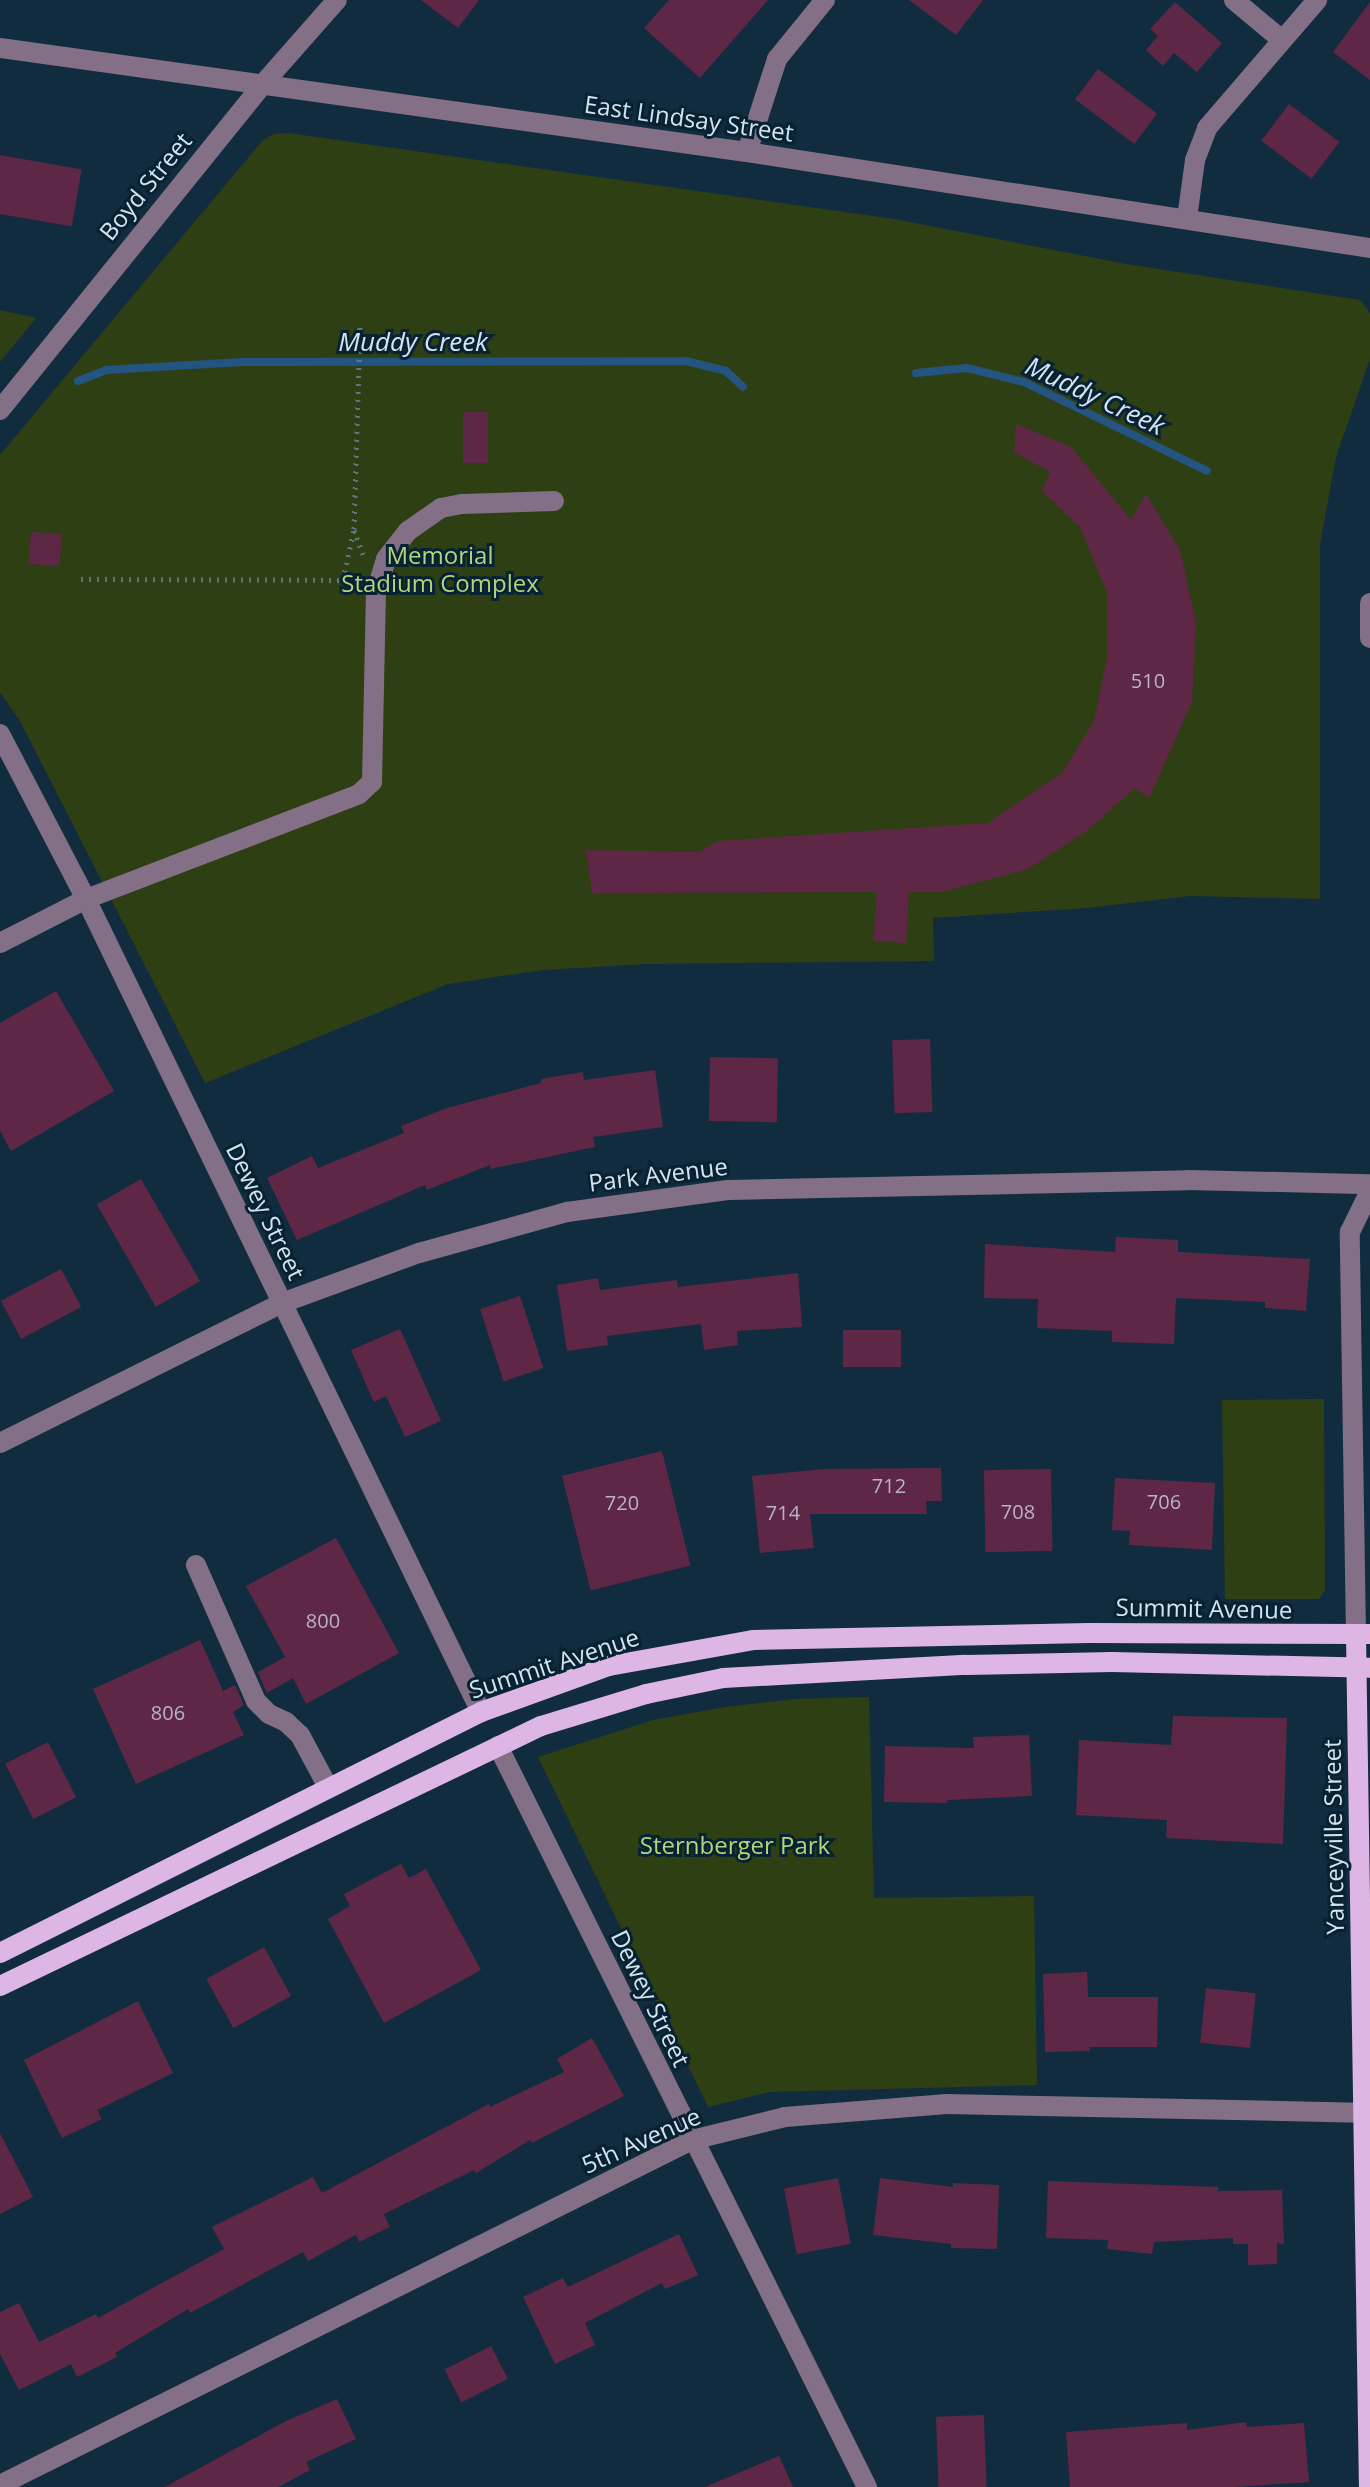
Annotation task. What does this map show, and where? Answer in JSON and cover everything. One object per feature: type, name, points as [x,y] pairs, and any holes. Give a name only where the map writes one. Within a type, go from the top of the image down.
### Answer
[{"type":"main road","name":"Summit Avenue","points":[[0,1953],[481,1712],[609,1666],[753,1640],[1105,1633],[1363,1634]]},
{"type":"main road","name":"Yanceyville Street","points":[[1363,1634],[1369,2487]]},
{"type":"main road","points":[[0,1986],[498,1746],[541,1726],[601,1706],[723,1678],[1043,1663],[1363,1668]]},
{"type":"street","name":"Boyd Street","points":[[0,410],[262,85],[337,0]]},
{"type":"street","points":[[747,152],[777,59],[825,0]]},
{"type":"street","points":[[1234,0],[1282,40]]},
{"type":"street","points":[[1187,218],[1195,160],[1207,128],[1317,0]]},
{"type":"street","name":"East Lindsay Street","points":[[0,48],[747,152],[1370,248]]},
{"type":"street","points":[[0,943],[86,899],[359,794],[372,782],[376,592],[386,559],[408,531],[441,508],[554,501]]},
{"type":"street","points":[[1370,603],[1370,638]]},
{"type":"street","name":"Dewey Street","points":[[0,734],[86,899],[481,1712]]},
{"type":"street","name":"Park Avenue","points":[[0,1443],[282,1303],[419,1253],[567,1212],[699,1192],[1188,1180],[1370,1184]]},
{"type":"street","name":"Yanceyville Street","points":[[1363,1634],[1350,1232],[1370,1191]]},
{"type":"street","points":[[196,1565],[256,1701],[300,1735],[328,1787]]},
{"type":"street","name":"Dewey Street","points":[[498,1746],[867,2487]]},
{"type":"street","name":"5th Avenue","points":[[0,2485],[692,2140],[805,2114],[946,2104],[1367,2113]]},
{"type":"path","points":[[81,579],[343,580],[354,529],[360,326]]},
{"type":"green space","name":"Memorial Stadium Complex","points":[[288,133],[894,219],[1126,264],[1360,300],[1370,313],[1370,359],[1336,457],[1320,544],[1320,899],[1190,896],[1087,908],[933,918],[934,961],[647,964],[543,970],[448,984],[205,1083],[21,723],[0,692],[0,455],[263,140],[274,134]]},
{"type":"green space","points":[[0,310],[36,318],[0,362]]},
{"type":"green space","points":[[1324,1399],[1325,1590],[1319,1599],[1225,1599],[1222,1400]]},
{"type":"green space","name":"Sternberger Park","points":[[869,1697],[874,1898],[1034,1896],[1037,2085],[769,2092],[708,2107],[538,1757],[653,1720],[794,1699]]},
{"type":"building","points":[[421,0],[479,0],[458,28]]},
{"type":"building","points":[[669,0],[768,0],[700,78],[644,28]]},
{"type":"building","points":[[909,0],[983,0],[956,35]]},
{"type":"building","points":[[1175,2],[1222,43],[1197,72],[1174,53],[1163,66],[1146,50],[1158,36],[1150,29]]},
{"type":"building","points":[[1370,2],[1370,80],[1333,52]]},
{"type":"building","points":[[1098,69],[1157,114],[1134,144],[1075,99]]},
{"type":"building","points":[[1289,104],[1339,142],[1312,179],[1261,141]]},
{"type":"building","points":[[0,155],[82,169],[72,227],[0,214]]},
{"type":"building","points":[[463,412],[488,412],[488,463],[463,463]]},
{"type":"building","points":[[1016,424],[1071,447],[1131,520],[1146,494],[1180,550],[1196,622],[1192,702],[1149,798],[1135,788],[1088,830],[1028,869],[941,892],[909,892],[906,943],[873,941],[877,892],[592,893],[586,850],[699,852],[718,841],[988,823],[1062,773],[1094,721],[1107,658],[1107,593],[1080,527],[1042,491],[1050,472],[1014,452]]},
{"type":"building","points":[[31,532],[62,534],[60,566],[29,564]]},
{"type":"building","points":[[56,991],[114,1091],[11,1151],[0,1131],[0,1023]]},
{"type":"building","points":[[930,1039],[933,1112],[895,1113],[892,1040]]},
{"type":"building","points":[[710,1057],[778,1058],[777,1122],[709,1121]]},
{"type":"building","points":[[655,1070],[663,1127],[593,1137],[595,1147],[490,1169],[490,1165],[427,1190],[425,1185],[297,1240],[267,1178],[312,1156],[318,1168],[404,1133],[401,1126],[447,1108],[541,1083],[541,1079],[583,1072],[584,1080]]},
{"type":"building","points":[[141,1179],[200,1281],[156,1307],[97,1204]]},
{"type":"building","points":[[1116,1237],[1178,1240],[1178,1252],[1310,1259],[1306,1311],[1265,1308],[1265,1302],[1176,1298],[1174,1344],[1112,1342],[1112,1331],[1037,1328],[1038,1299],[984,1298],[985,1244],[1115,1252]]},
{"type":"building","points":[[61,1269],[81,1307],[21,1339],[1,1301]]},
{"type":"building","points":[[798,1273],[802,1327],[737,1331],[738,1345],[704,1350],[701,1324],[607,1336],[608,1345],[567,1351],[557,1285],[598,1278],[600,1290],[677,1280],[678,1287]]},
{"type":"building","points":[[520,1296],[543,1368],[504,1381],[480,1309]]},
{"type":"building","points":[[400,1329],[441,1421],[405,1437],[386,1396],[374,1402],[351,1350]]},
{"type":"building","points":[[843,1330],[901,1330],[901,1367],[843,1367]]},
{"type":"building","points":[[662,1451],[691,1565],[591,1590],[562,1476]]},
{"type":"building","points":[[941,1468],[942,1501],[926,1501],[927,1514],[810,1514],[814,1548],[760,1553],[752,1476],[825,1469]]},
{"type":"building","points":[[1051,1469],[1052,1551],[985,1552],[984,1470]]},
{"type":"building","points":[[1115,1478],[1215,1483],[1212,1550],[1129,1545],[1130,1531],[1112,1530]]},
{"type":"building","points":[[336,1538],[399,1653],[306,1704],[293,1678],[267,1693],[258,1672],[285,1657],[246,1586]]},
{"type":"building","points":[[200,1640],[223,1691],[235,1685],[244,1705],[233,1712],[244,1735],[136,1784],[93,1689]]},
{"type":"building","points":[[1173,1716],[1287,1718],[1283,1844],[1166,1838],[1167,1820],[1076,1815],[1079,1740],[1171,1745]]},
{"type":"building","points":[[1029,1735],[1032,1796],[947,1800],[947,1803],[884,1802],[885,1746],[974,1748],[973,1737]]},
{"type":"building","points":[[48,1742],[76,1797],[33,1819],[5,1764]]},
{"type":"building","points":[[401,1864],[409,1878],[426,1869],[481,1970],[384,2023],[328,1919],[350,1906],[344,1894]]},
{"type":"building","points":[[264,1947],[291,1996],[233,2028],[206,1979]]},
{"type":"building","points":[[1087,1972],[1088,1997],[1158,1997],[1157,2047],[1089,2047],[1090,2051],[1045,2052],[1043,1974]]},
{"type":"building","points":[[1206,1988],[1256,1993],[1250,2048],[1200,2043]]},
{"type":"building","points":[[138,2001],[173,2073],[97,2110],[102,2119],[62,2138],[24,2060]]},
{"type":"building","points":[[592,2038],[624,2096],[532,2143],[530,2140],[476,2173],[474,2170],[384,2214],[390,2227],[359,2242],[356,2235],[308,2261],[303,2252],[190,2313],[188,2309],[115,2353],[117,2357],[77,2377],[71,2364],[19,2390],[0,2354],[0,2312],[19,2303],[39,2342],[96,2314],[98,2318],[224,2249],[212,2227],[313,2177],[322,2193],[489,2104],[490,2107],[564,2072],[557,2059]]},
{"type":"building","points":[[0,2133],[33,2197],[0,2214]]},
{"type":"building","points":[[838,2178],[851,2244],[797,2254],[784,2188]]},
{"type":"building","points":[[880,2178],[953,2187],[953,2183],[999,2185],[997,2249],[951,2248],[951,2244],[873,2235]]},
{"type":"building","points":[[1048,2181],[1218,2187],[1218,2191],[1282,2190],[1284,2244],[1277,2243],[1277,2264],[1248,2265],[1248,2244],[1233,2244],[1233,2238],[1154,2242],[1152,2254],[1107,2249],[1108,2240],[1046,2238]]},
{"type":"building","points":[[679,2234],[698,2275],[665,2289],[662,2283],[585,2323],[595,2345],[555,2364],[523,2297],[563,2278],[568,2287]]},
{"type":"building","points":[[491,2346],[508,2379],[461,2403],[445,2370]]},
{"type":"building","points":[[337,2399],[356,2439],[306,2462],[310,2470],[278,2487],[165,2487],[284,2422]]},
{"type":"building","points":[[984,2415],[987,2487],[938,2487],[936,2417]]},
{"type":"building","points":[[1246,2422],[1247,2427],[1304,2423],[1309,2482],[1234,2487],[1070,2487],[1066,2432],[1187,2423],[1187,2430]]},
{"type":"building","points":[[779,2456],[793,2487],[705,2487]]},
{"type":"waterway","name":"Muddy Creek","points":[[78,381],[106,370],[242,362],[686,361],[726,371],[743,387]]},
{"type":"waterway","name":"Muddy Creek","points":[[916,373],[967,368],[1024,382],[1207,471]]}]
